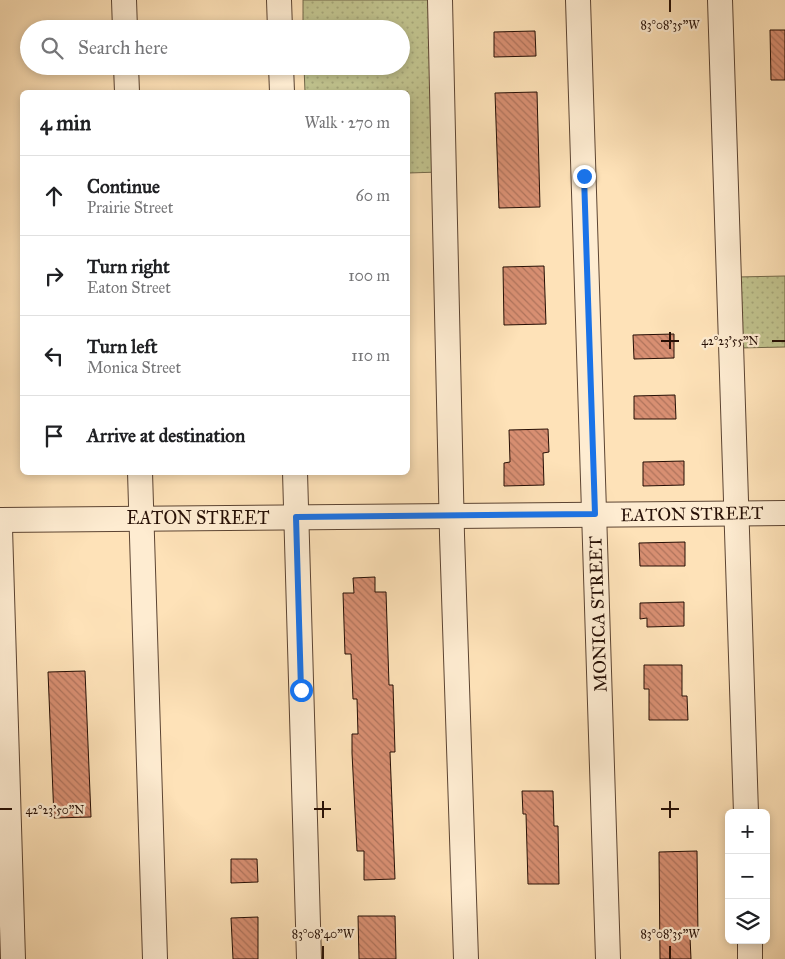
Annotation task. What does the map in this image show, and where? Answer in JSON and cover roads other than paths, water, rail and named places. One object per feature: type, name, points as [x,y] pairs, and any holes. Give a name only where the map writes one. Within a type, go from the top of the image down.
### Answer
[{"type":"street","points":[[124,0],[125,20]]},
{"type":"street","points":[[279,0],[280,20]]},
{"type":"street","points":[[440,0],[452,516],[466,959]]},
{"type":"street","name":"MONICA STREET","points":[[578,0],[608,959]]},
{"type":"street","points":[[720,0],[746,809]]},
{"type":"street","points":[[126,75],[127,90]]},
{"type":"street","points":[[281,75],[282,90]]},
{"type":"street","points":[[140,475],[155,959]]},
{"type":"street","points":[[295,475],[310,959]]},
{"type":"street","name":"EATON STREET","points":[[0,520],[785,513]]},
{"type":"street","points":[[0,528],[13,959]]},
{"type":"street","points":[[750,944],[750,959]]}]
